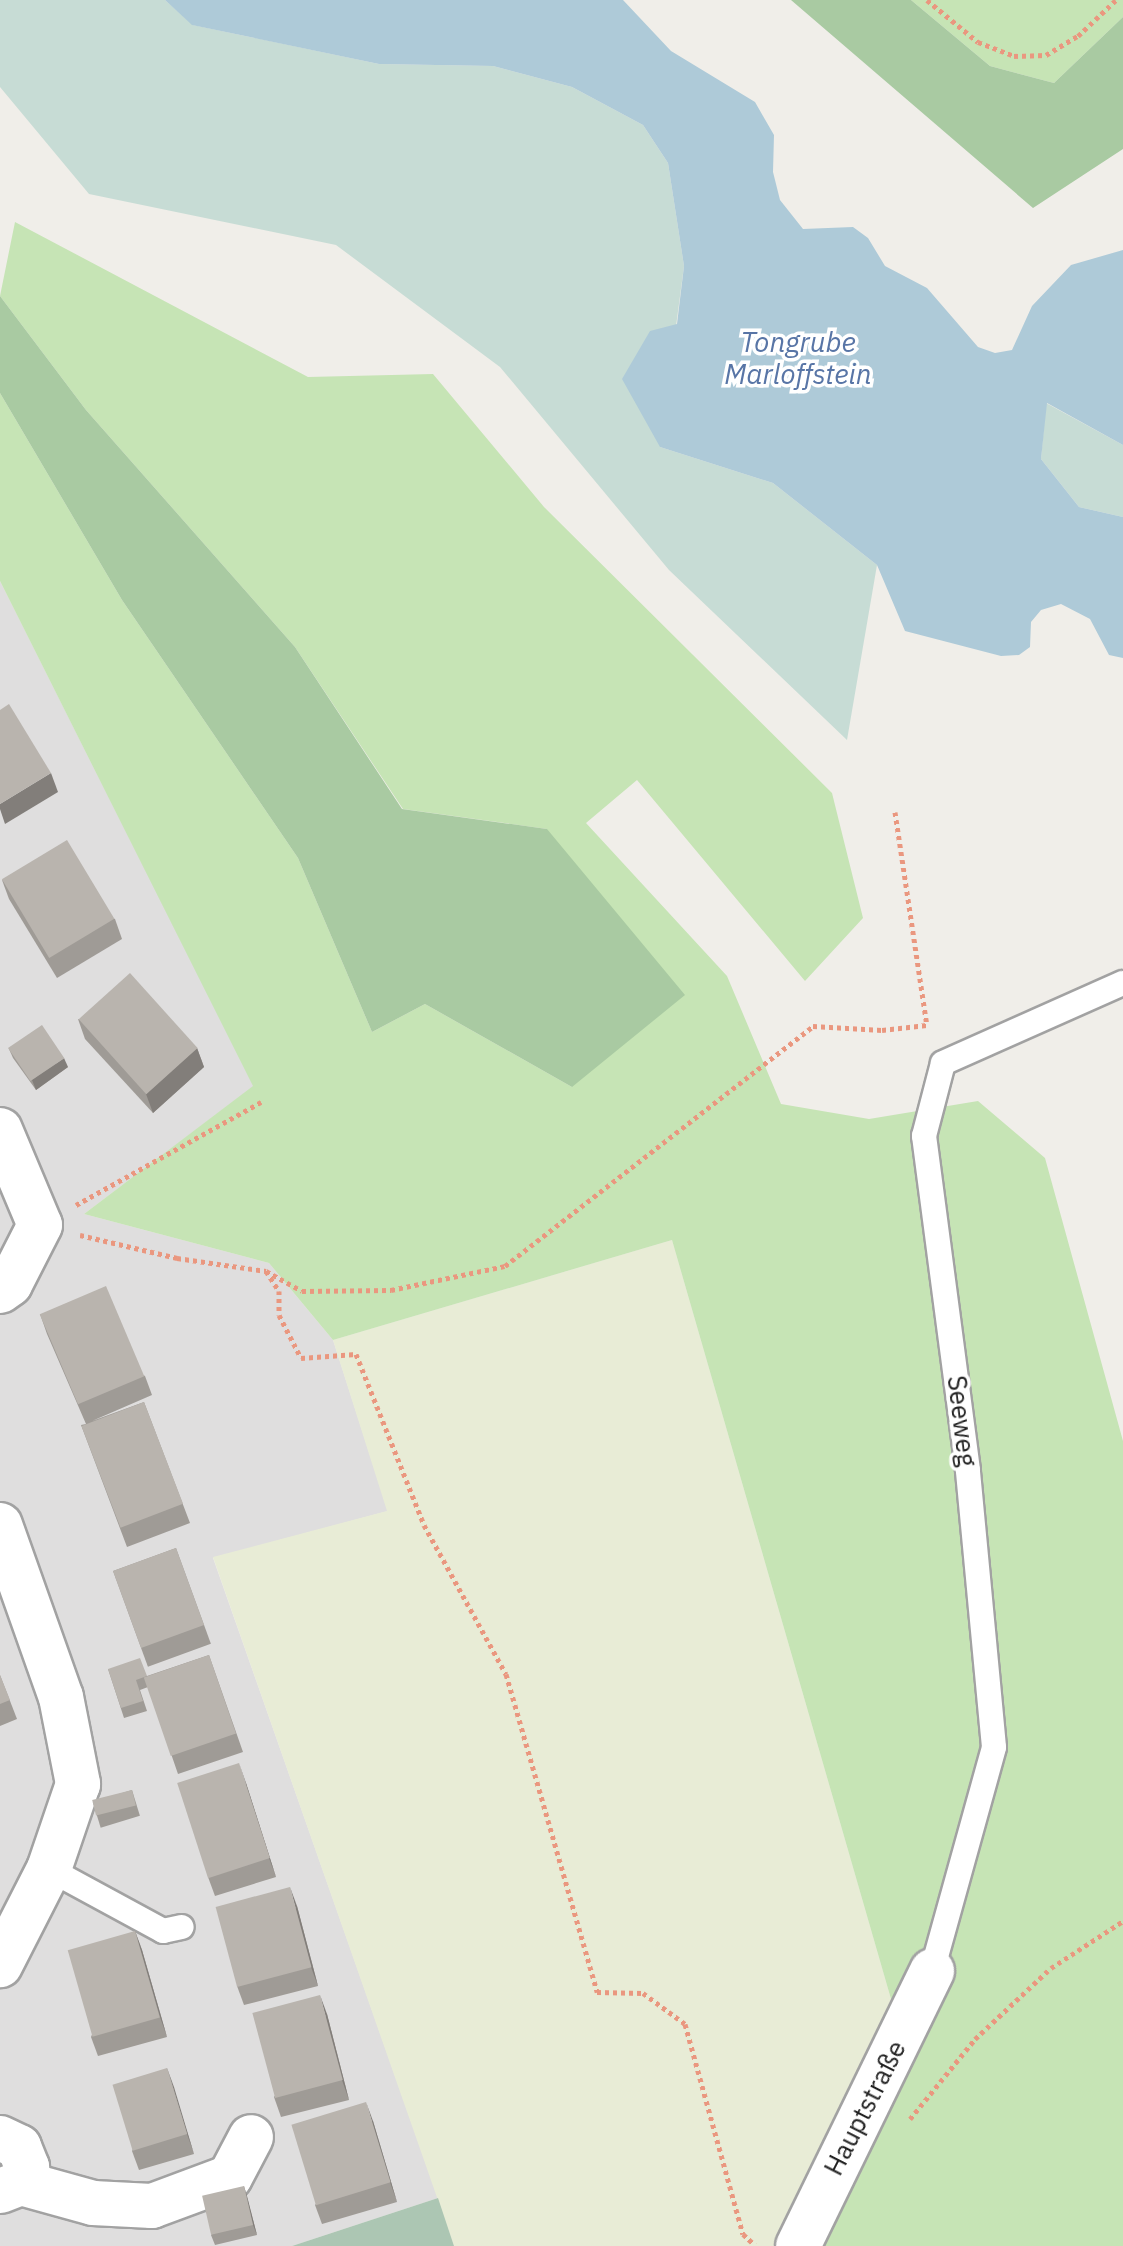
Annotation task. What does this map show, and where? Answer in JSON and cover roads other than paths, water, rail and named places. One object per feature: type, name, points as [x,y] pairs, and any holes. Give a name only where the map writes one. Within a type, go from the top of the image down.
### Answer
[{"type":"street","points":[[0,1130],[40,1225],[10,1284],[0,1291]]},
{"type":"street","points":[[0,1525],[61,1697],[78,1784],[49,1869],[0,1965]]},
{"type":"street","name":"Hauptstraße","points":[[798,2246],[932,1971]]},
{"type":"street","points":[[0,2138],[25,2154],[27,2167],[10,2187],[93,2203],[152,2206],[230,2177],[251,2137]]},
{"type":"lane","name":"Seeweg","points":[[932,1971],[994,1747],[968,1470],[924,1136],[943,1063],[1123,983]]},
{"type":"lane","points":[[49,1869],[163,1931],[182,1927]]},
{"type":"water","name":"Tongrube Marloffstein","points":[[165,0],[623,0],[671,51],[755,102],[774,135],[773,172],[780,200],[803,229],[853,227],[868,238],[885,266],[927,288],[978,347],[995,353],[1012,350],[1032,306],[1071,265],[1123,250],[1123,445],[1047,403],[1041,459],[1079,507],[1123,517],[1123,658],[1109,655],[1090,619],[1061,604],[1041,610],[1031,622],[1030,647],[1019,655],[1001,656],[905,631],[877,565],[773,483],[660,447],[622,379],[650,331],[677,324],[684,266],[668,163],[643,125],[572,87],[493,66],[379,64],[192,25]]}]
